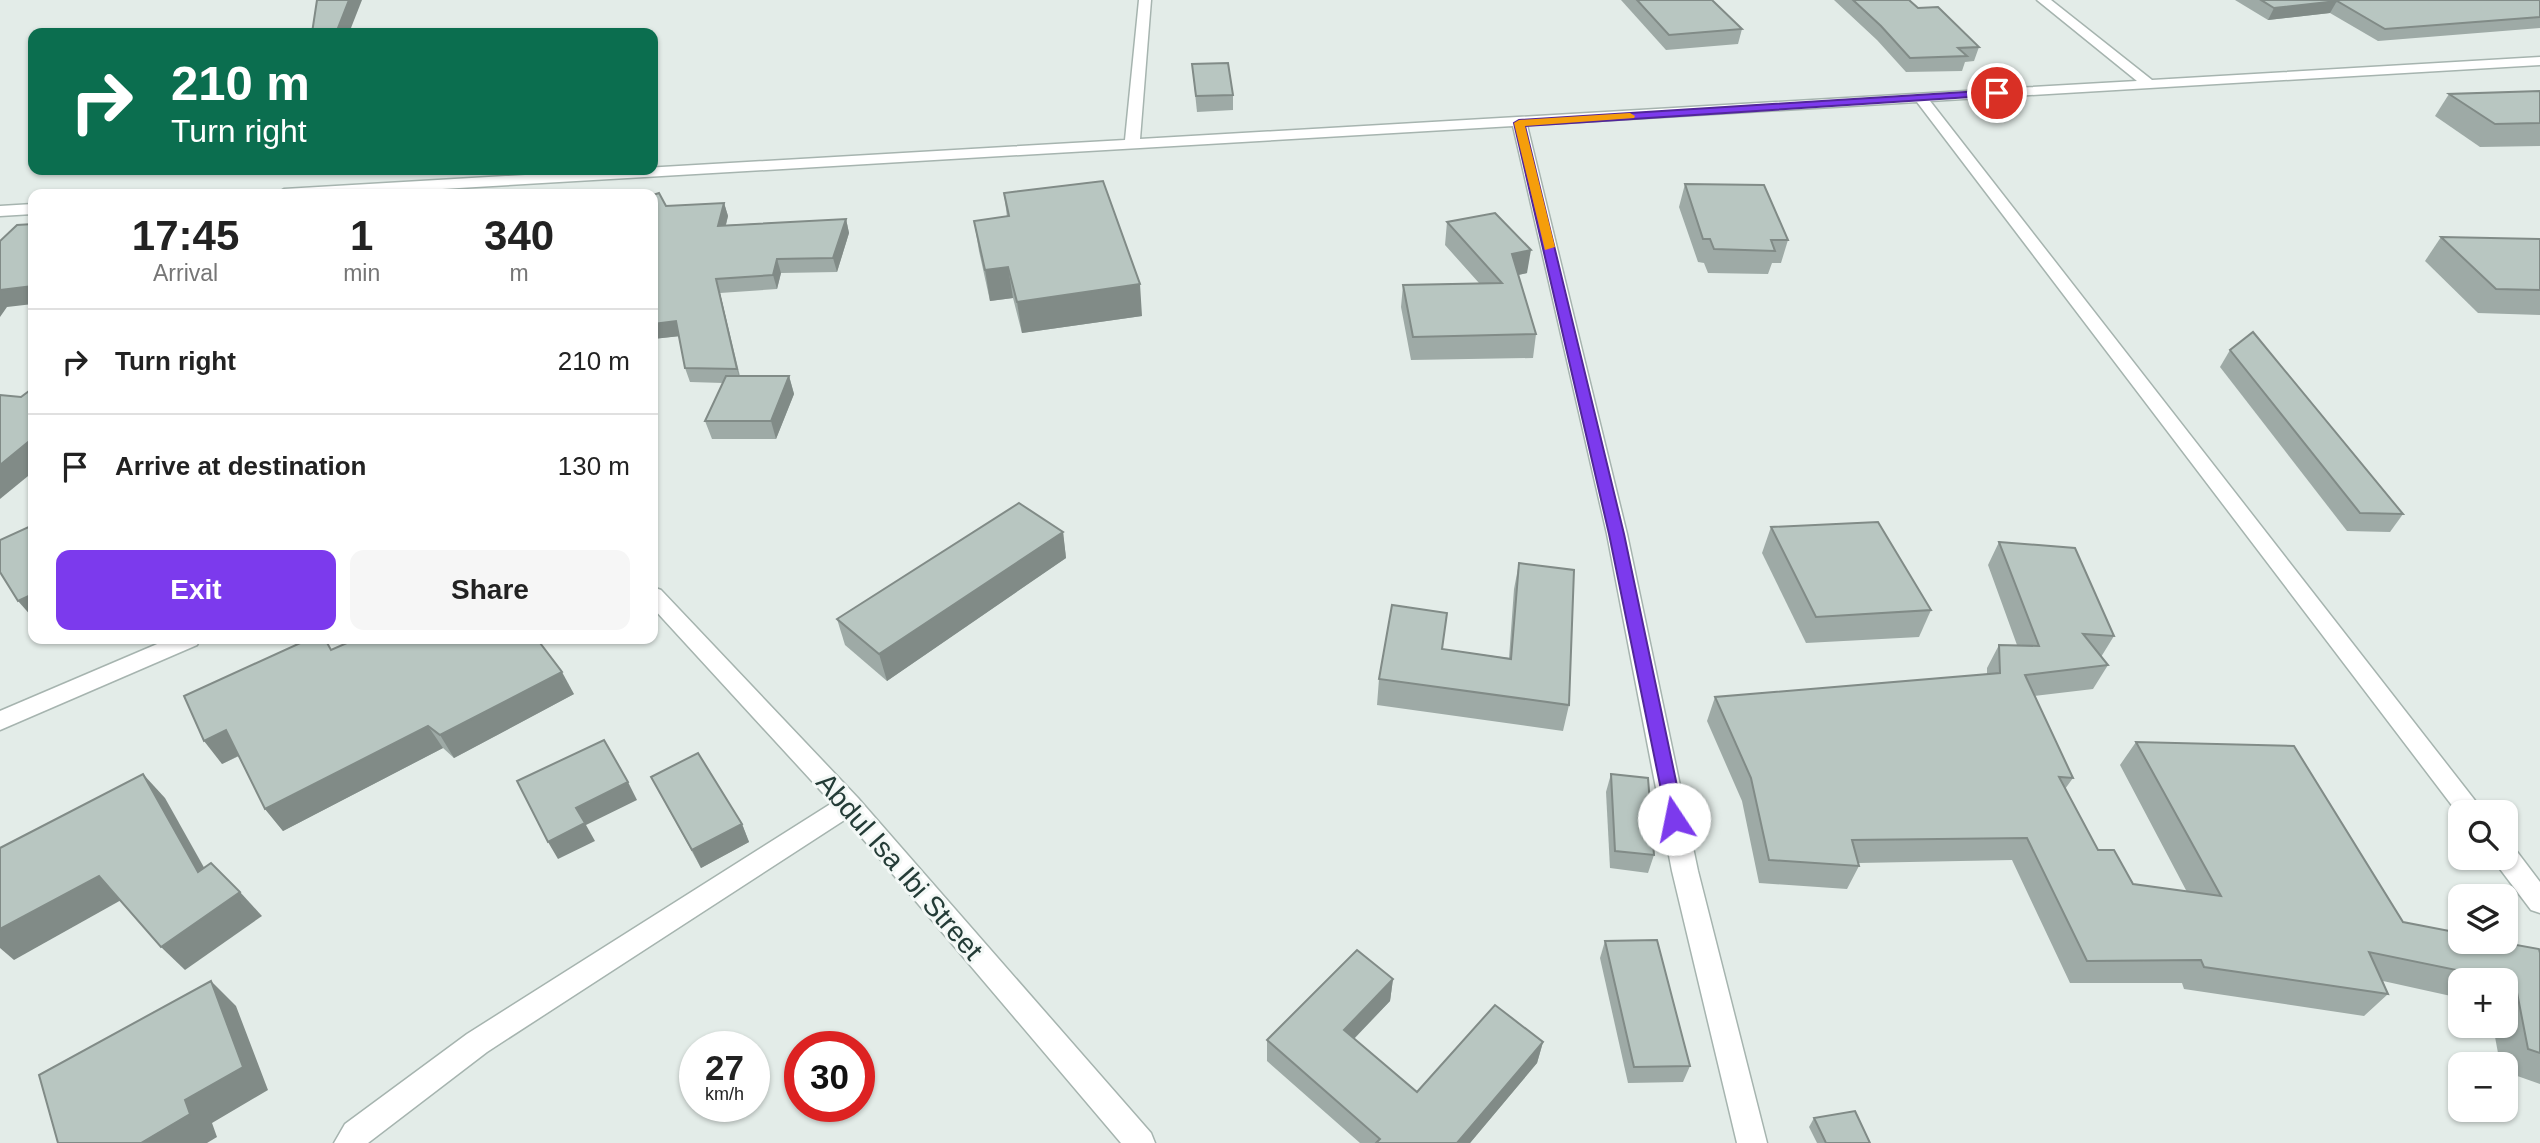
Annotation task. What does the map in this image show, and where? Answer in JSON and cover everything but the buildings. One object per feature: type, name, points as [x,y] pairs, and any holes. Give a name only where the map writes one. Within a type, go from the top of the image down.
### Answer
[{"type":"street","points":[[1132,144],[1145,0]]},
{"type":"street","points":[[2043,0],[2149,84]]},
{"type":"street","points":[[658,172],[2540,61]]},
{"type":"street","points":[[1921,98],[2463,800]]},
{"type":"street","points":[[1519,123],[1617,534],[1685,871],[1752,1143]]},
{"type":"street","points":[[381,189],[615,175]]},
{"type":"street","points":[[0,211],[28,209]]},
{"type":"street","name":"Abdul Isa Ibi Street","points":[[658,600],[849,806],[1140,1143]]},
{"type":"street","points":[[0,722],[178,644]]},
{"type":"street","points":[[349,1143],[356,1134],[477,1043],[849,806]]},
{"type":"street","points":[[2516,870],[2540,902]]},
{"type":"slow traffic","points":[[1549,247],[1519,123],[1630,116]]},
{"type":"route","points":[[1674,819],[1617,534],[1519,123],[1997,93]]}]
